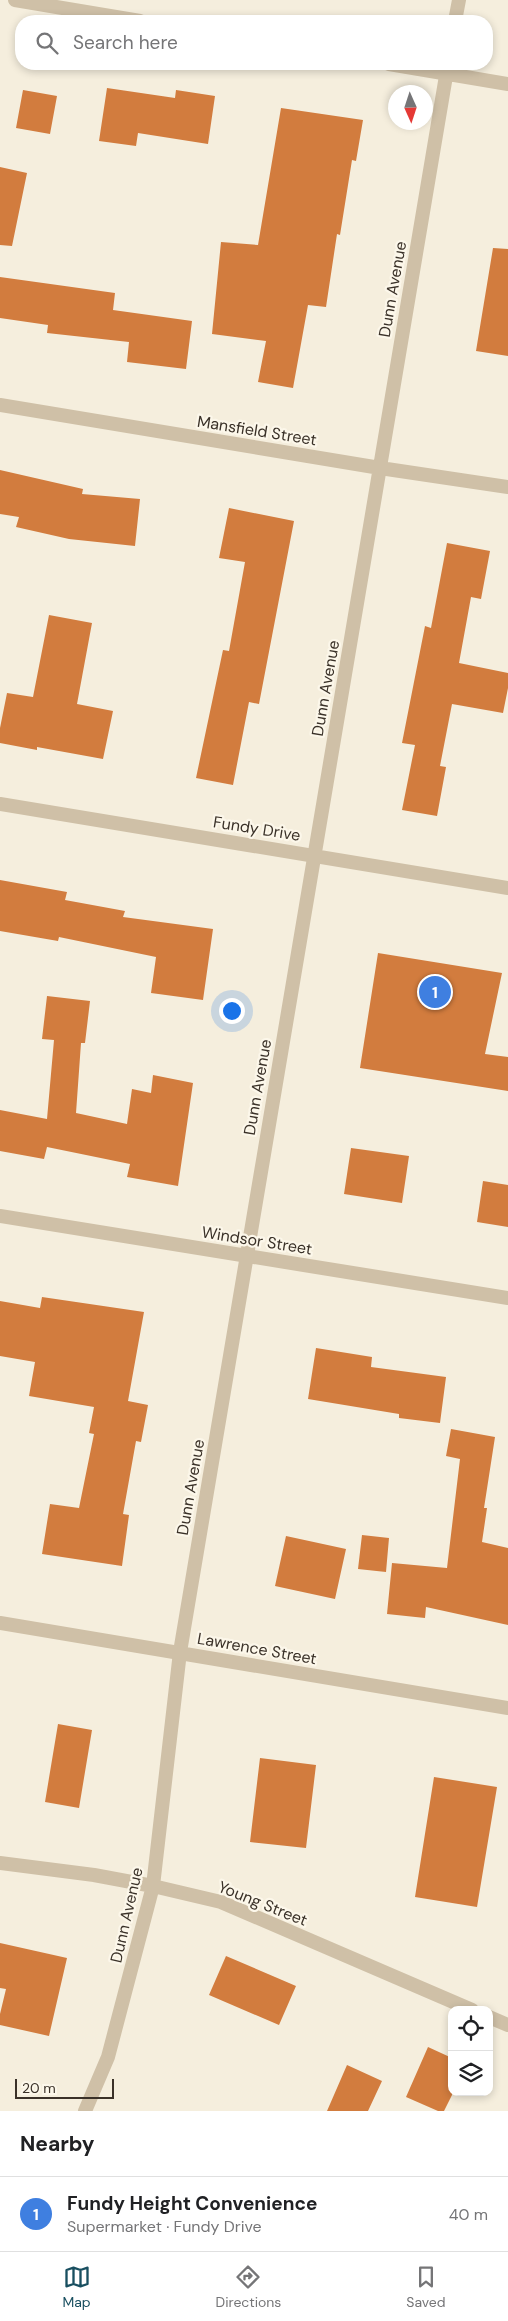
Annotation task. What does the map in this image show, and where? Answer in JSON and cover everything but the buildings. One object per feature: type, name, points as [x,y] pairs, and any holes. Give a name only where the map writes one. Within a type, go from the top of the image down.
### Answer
[{"type":"street","points":[[15,0],[104,15]]},
{"type":"street","points":[[456,15],[459,0]]},
{"type":"street","name":"Dunn Avenue","points":[[85,2111],[108,2057],[153,1886],[180,1652],[447,70]]},
{"type":"street","points":[[451,70],[508,84]]},
{"type":"street","name":"Mansfield Street","points":[[0,405],[380,468],[508,487]]},
{"type":"street","name":"Fundy Drive","points":[[0,804],[508,888]]},
{"type":"street","name":"Windsor Street","points":[[0,1216],[508,1298]]},
{"type":"street","name":"Lawrence Street","points":[[0,1623],[508,1708]]},
{"type":"street","name":"Young Street","points":[[0,1863],[94,1875],[153,1886],[221,1902],[463,2006]]},
{"type":"street","points":[[493,2019],[508,2025]]},
{"type":"place","name":"Fundy Height Convenience","points":[[435,992]]}]
